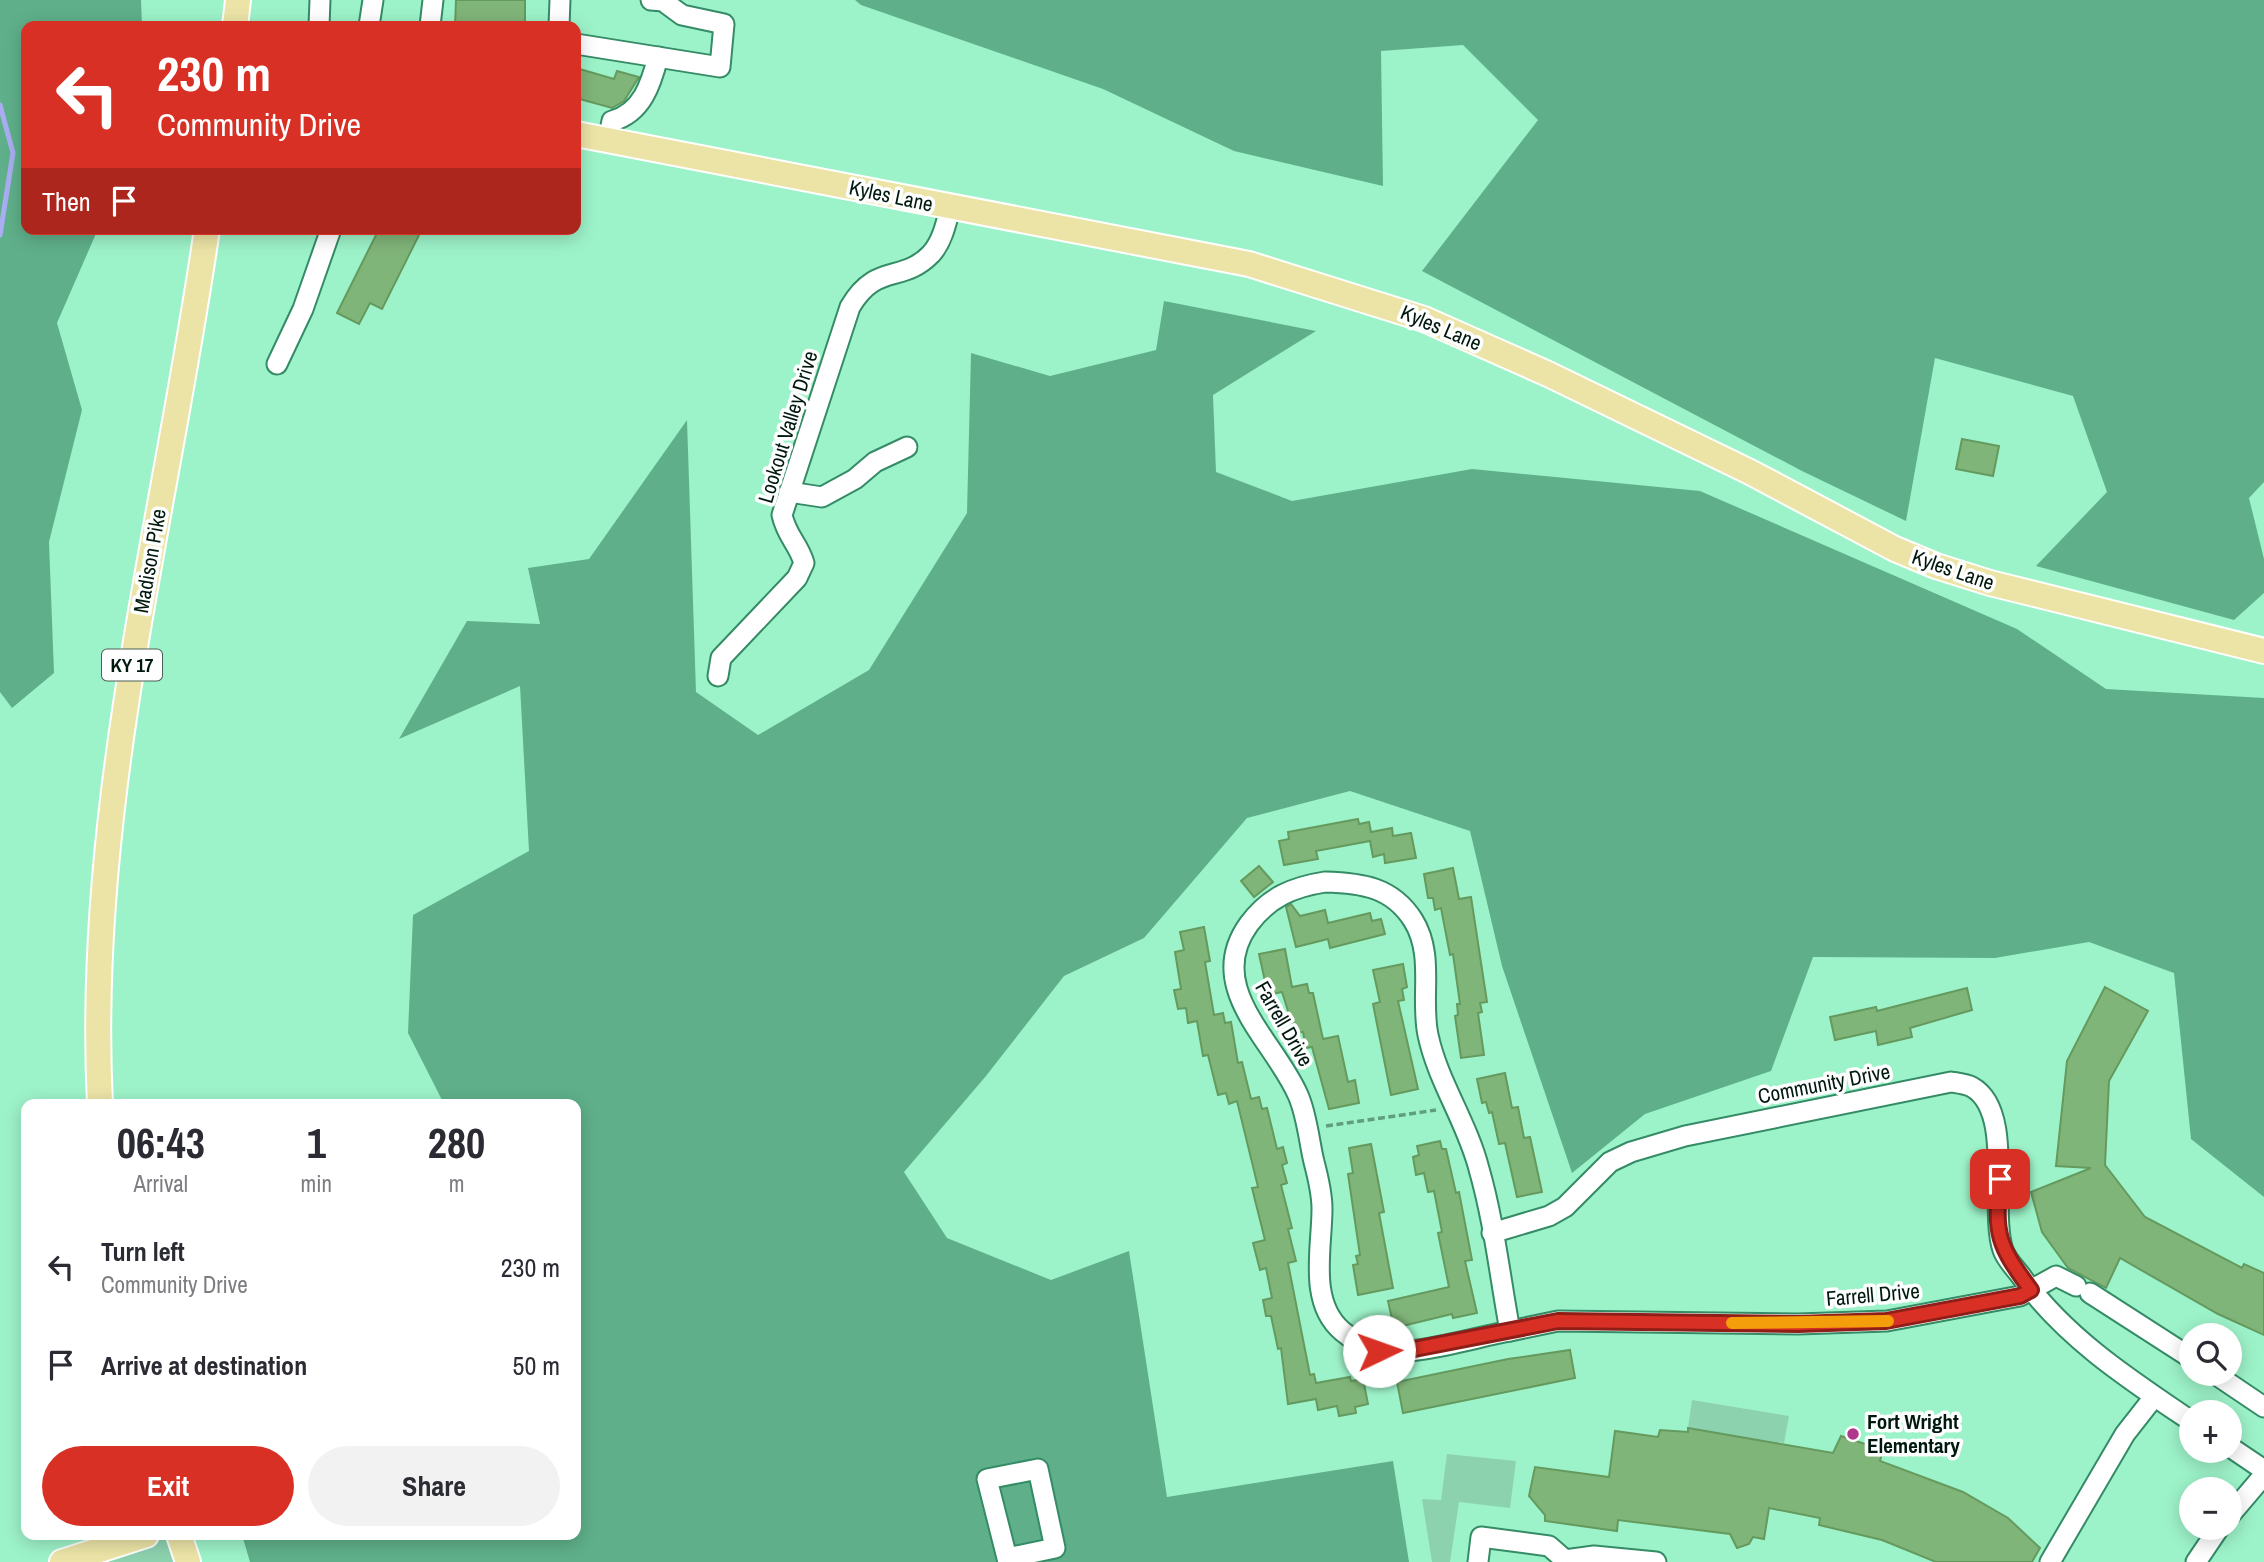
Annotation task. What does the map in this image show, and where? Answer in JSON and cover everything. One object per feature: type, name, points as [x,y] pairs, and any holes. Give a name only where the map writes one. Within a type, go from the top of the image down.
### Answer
[{"type":"main road","points":[[236,21],[238,0]]},
{"type":"main road","name":"Kyles Lane","points":[[581,135],[1249,264],[1359,296],[1424,319],[1548,374],[1751,472],[1895,549],[1936,566],[1990,583],[2264,651]]},
{"type":"main road","name":"Madison Pike","points":[[100,1099],[97,1056],[100,960],[120,736],[192,334],[206,235]]},
{"type":"main road","points":[[62,1562],[130,1540]]},
{"type":"main road","points":[[181,1540],[188,1562]]},
{"type":"street","points":[[319,21],[320,0]]},
{"type":"street","points":[[370,21],[373,0]]},
{"type":"street","points":[[431,21],[433,0]]},
{"type":"street","points":[[559,21],[560,0]]},
{"type":"street","points":[[581,45],[720,67],[724,24],[682,15],[663,1],[651,0]]},
{"type":"street","points":[[608,141],[612,121],[623,118],[648,93],[658,57]]},
{"type":"street","name":"Lookout Valley Drive","points":[[718,676],[721,658],[797,578],[804,563],[800,550],[787,536],[782,514],[850,307],[860,289],[878,277],[909,268],[932,253],[943,233],[950,208]]},
{"type":"street","points":[[277,364],[303,309],[329,235]]},
{"type":"street","points":[[789,492],[822,497],[855,479],[875,462],[906,447]]},
{"type":"street","name":"Farrell Drive","points":[[1510,1331],[1480,1170],[1442,1080],[1428,1036],[1425,958],[1422,938],[1413,919],[1395,900],[1370,886],[1325,883],[1307,885],[1282,894],[1258,912],[1239,941],[1234,974],[1236,989],[1249,1018],[1299,1097],[1322,1206],[1321,1295],[1333,1321],[1342,1330],[1371,1348],[1399,1352],[1510,1331],[1558,1321],[1798,1324],[1886,1321],[2020,1296],[2056,1276],[2083,1289],[2179,1350]]},
{"type":"street","name":"Community Drive","points":[[1492,1233],[1549,1216],[1565,1207],[1610,1162],[1631,1152],[1685,1136],[1951,1082],[1971,1086],[1984,1098],[2000,1179],[1996,1210],[1998,1230],[2004,1253],[2031,1290]]},
{"type":"street","points":[[2031,1290],[2070,1331],[2154,1397],[2179,1413]]},
{"type":"street","points":[[2233,1386],[2264,1407]]},
{"type":"street","points":[[2050,1562],[2125,1434],[2154,1397]]},
{"type":"street","points":[[2242,1456],[2264,1472],[2242,1500]]},
{"type":"street","points":[[1038,1469],[1055,1548],[1007,1560],[987,1479],[1038,1469]]},
{"type":"street","points":[[1478,1562],[1481,1537],[1549,1546],[1565,1560],[1594,1556],[1656,1562]]},
{"type":"street","points":[[2196,1562],[2211,1540]]},
{"type":"path","points":[[1307,1129],[1455,1108]]},
{"type":"green space","points":[[0,0],[141,0],[142,21],[21,21],[21,235],[95,235],[57,323],[82,410],[49,542],[54,673],[12,708],[0,692]]},
{"type":"green space","points":[[855,0],[2264,0],[2264,482],[2249,498],[2264,559],[2264,593],[2234,620],[2036,566],[2107,492],[2073,396],[1935,358],[1906,521],[1802,471],[1422,271],[1538,120],[1463,45],[1381,51],[1383,186],[1234,151],[1103,89],[861,5]]},
{"type":"green space","points":[[1164,301],[1316,331],[1213,395],[1216,472],[1292,501],[1472,469],[1700,491],[2017,629],[2106,689],[2264,698],[2264,1197],[2191,1139],[2174,973],[2089,942],[1995,958],[1813,957],[1771,1071],[1645,1114],[1572,1173],[1502,966],[1470,831],[1350,791],[1247,818],[1144,938],[1064,976],[986,1076],[904,1172],[947,1238],[1051,1280],[1129,1251],[1167,1497],[1393,1461],[1409,1562],[250,1562],[243,1540],[581,1540],[581,1099],[441,1099],[408,1033],[413,915],[529,851],[520,686],[399,739],[467,621],[540,624],[528,568],[589,559],[687,420],[696,692],[758,735],[869,670],[967,513],[971,353],[1050,376],[1156,350]]},
{"type":"green space","points":[[1692,1400],[1789,1416],[1784,1443],[1688,1428]]},
{"type":"green space","points":[[1447,1454],[1516,1461],[1510,1508],[1459,1502],[1450,1562],[1432,1562],[1422,1499],[1441,1500]]},
{"type":"green space","points":[[130,1540],[181,1540],[188,1562],[62,1562]]},
{"type":"building","points":[[456,0],[525,0],[525,21],[455,21]]},
{"type":"building","points":[[581,69],[614,79],[617,71],[639,77],[624,101],[612,108],[581,99]]},
{"type":"building","points":[[376,235],[419,235],[382,309],[370,303],[359,324],[337,313]]},
{"type":"building","points":[[1962,439],[1999,446],[1993,476],[1956,469]]},
{"type":"building","points":[[1358,819],[1359,824],[1369,822],[1371,832],[1392,828],[1393,836],[1411,833],[1416,858],[1385,863],[1384,854],[1373,857],[1370,841],[1316,851],[1318,859],[1284,865],[1279,841],[1289,839],[1288,832]]},
{"type":"building","points":[[1259,866],[1273,882],[1254,897],[1241,881]]},
{"type":"building","points":[[1453,868],[1459,899],[1471,897],[1487,1002],[1480,1003],[1482,1012],[1478,1013],[1484,1055],[1461,1058],[1455,1016],[1458,1015],[1457,1004],[1460,1004],[1453,954],[1450,955],[1441,908],[1435,910],[1433,898],[1428,898],[1424,874]]},
{"type":"building","points":[[1291,904],[1300,916],[1325,910],[1328,923],[1370,913],[1372,921],[1381,919],[1385,934],[1330,948],[1328,939],[1296,947],[1286,907]]},
{"type":"building","points":[[1204,927],[1210,961],[1205,962],[1214,1015],[1223,1013],[1225,1023],[1231,1022],[1238,1063],[1242,1062],[1251,1099],[1259,1097],[1262,1109],[1267,1108],[1277,1149],[1283,1147],[1287,1163],[1282,1165],[1287,1183],[1281,1185],[1292,1228],[1288,1229],[1296,1261],[1288,1263],[1310,1375],[1314,1374],[1316,1383],[1350,1377],[1351,1381],[1363,1379],[1368,1404],[1355,1407],[1356,1413],[1339,1416],[1337,1406],[1318,1410],[1316,1399],[1288,1404],[1281,1348],[1278,1349],[1271,1316],[1266,1316],[1263,1300],[1272,1298],[1266,1268],[1260,1270],[1253,1243],[1265,1240],[1252,1188],[1258,1187],[1237,1101],[1229,1104],[1226,1093],[1218,1095],[1208,1055],[1203,1056],[1197,1021],[1188,1023],[1186,1008],[1178,1009],[1174,990],[1181,989],[1175,952],[1184,950],[1180,932]]},
{"type":"building","points":[[1285,949],[1292,987],[1307,984],[1309,993],[1313,993],[1323,1039],[1338,1036],[1348,1082],[1355,1080],[1359,1103],[1329,1109],[1312,1047],[1306,1048],[1303,1032],[1295,1033],[1282,992],[1268,995],[1259,954]]},
{"type":"building","points":[[1403,964],[1407,987],[1402,989],[1404,1000],[1398,1001],[1418,1089],[1391,1095],[1373,1004],[1380,1002],[1373,970]]},
{"type":"building","points":[[2105,987],[2148,1011],[2109,1081],[2105,1165],[2145,1217],[2242,1268],[2244,1264],[2264,1273],[2264,1335],[2218,1314],[2120,1258],[2106,1288],[2068,1268],[2042,1232],[2031,1192],[2091,1168],[2056,1166],[2067,1061]]},
{"type":"building","points":[[1967,988],[1972,1010],[1910,1028],[1912,1037],[1878,1045],[1876,1031],[1835,1040],[1830,1017],[1876,1007],[1877,1011]]},
{"type":"building","points":[[1505,1073],[1512,1108],[1518,1107],[1524,1138],[1530,1137],[1542,1192],[1517,1197],[1505,1143],[1499,1144],[1492,1112],[1489,1113],[1486,1102],[1482,1103],[1477,1079]]},
{"type":"building","points":[[1440,1141],[1442,1149],[1446,1149],[1456,1193],[1459,1192],[1472,1260],[1465,1261],[1477,1313],[1453,1318],[1452,1314],[1394,1328],[1388,1301],[1449,1287],[1438,1233],[1442,1232],[1434,1191],[1428,1192],[1424,1173],[1416,1175],[1413,1157],[1419,1155],[1417,1146]]},
{"type":"building","points":[[1371,1144],[1384,1212],[1379,1213],[1393,1288],[1358,1295],[1353,1265],[1358,1264],[1356,1256],[1360,1255],[1348,1174],[1353,1173],[1349,1148]]},
{"type":"building","points":[[1570,1350],[1575,1378],[1403,1413],[1397,1382],[1508,1359]]},
{"type":"building","name":"Fort Wright Elementary","points":[[1688,1428],[1833,1453],[1841,1436],[1883,1450],[1880,1461],[1963,1492],[2008,1518],[2040,1548],[2032,1562],[1936,1562],[1882,1540],[1819,1525],[1820,1518],[1769,1508],[1764,1539],[1753,1537],[1749,1544],[1737,1548],[1730,1534],[1618,1520],[1617,1531],[1545,1521],[1545,1515],[1529,1496],[1535,1467],[1609,1477],[1615,1431],[1658,1437],[1660,1430],[1688,1432]]},
{"type":"waterway","points":[[0,105],[13,153],[0,235]]},
{"type":"slow traffic","points":[[1732,1323],[1888,1321]]},
{"type":"place","name":"Fort Wright Elementary","points":[[1853,1434]]},
{"type":"route","points":[[1379,1351],[1399,1352],[1558,1321],[1798,1324],[1886,1321],[2020,1296],[2031,1290],[2004,1253],[1996,1210],[2000,1179]]}]
